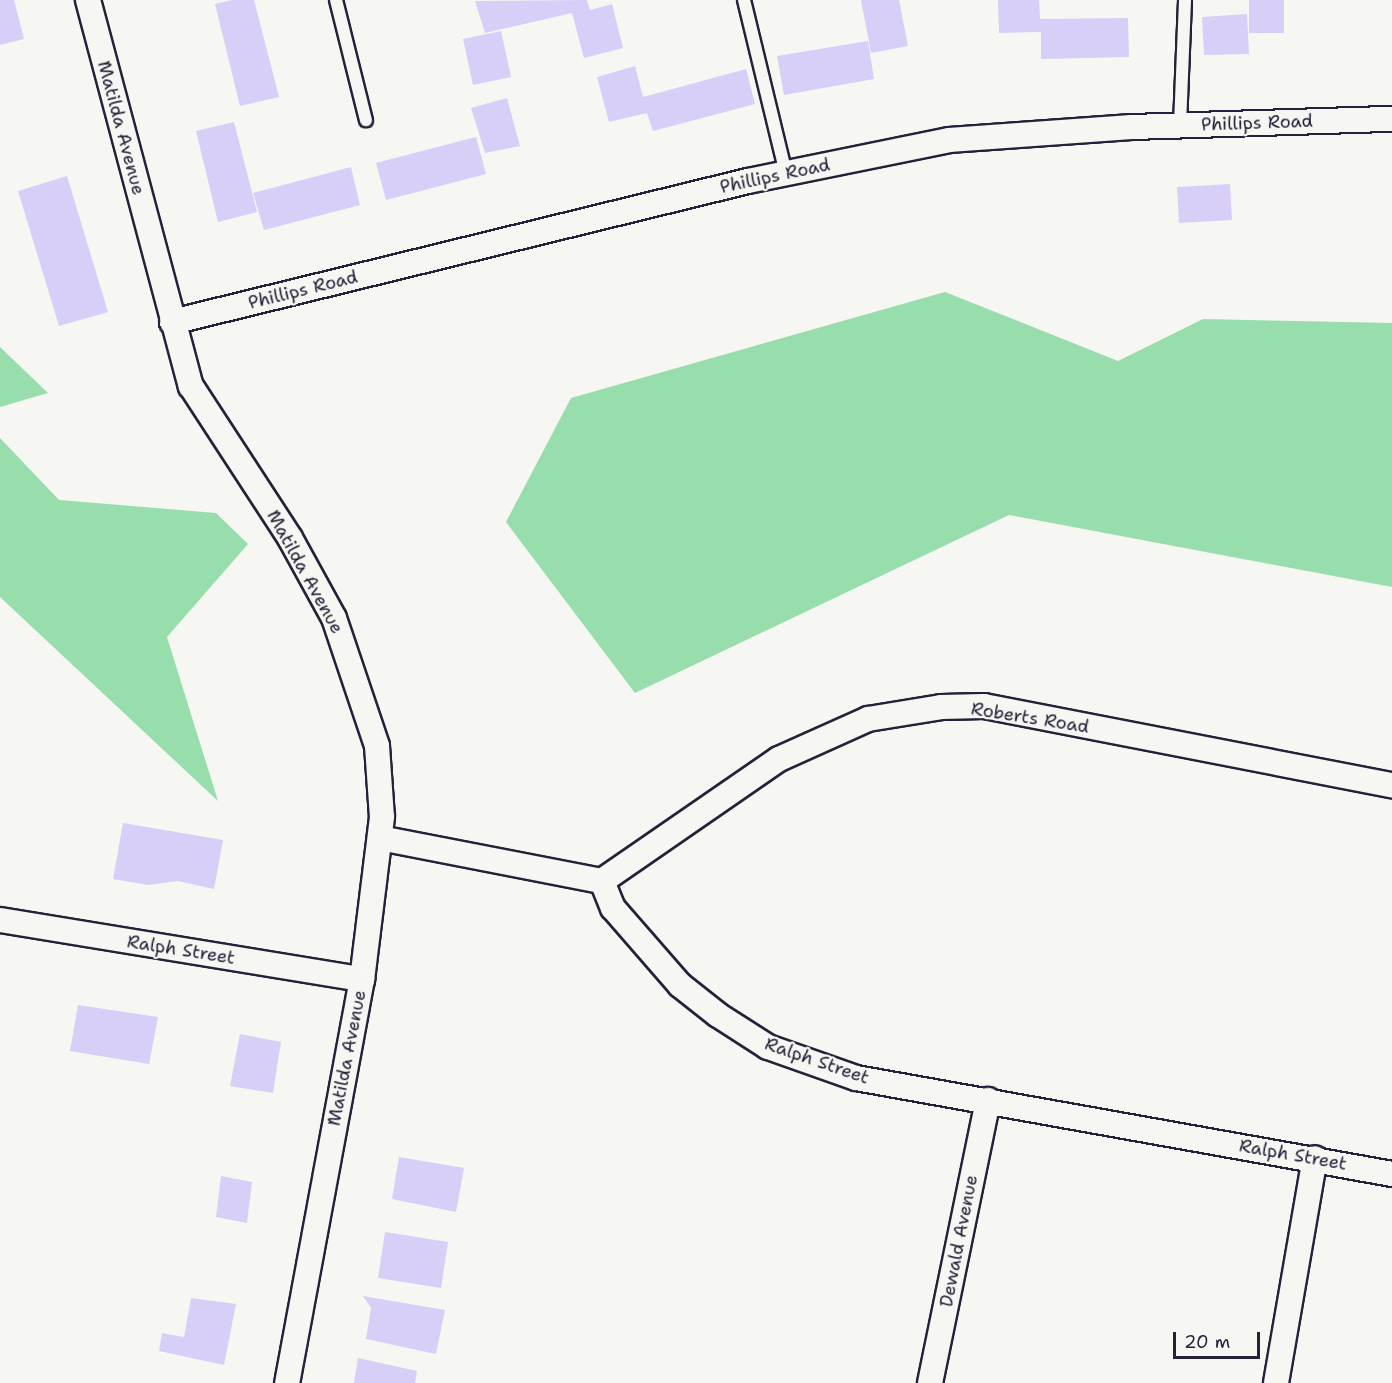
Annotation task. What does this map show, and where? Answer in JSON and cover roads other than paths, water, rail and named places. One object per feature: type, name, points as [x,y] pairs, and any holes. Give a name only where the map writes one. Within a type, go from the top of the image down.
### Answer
[{"type":"street","name":"Matilda Avenue","points":[[88,0],[172,322],[191,386],[290,538],[334,618],[377,746],[380,838],[362,979],[286,1383]]},
{"type":"street","name":"Phillips Road","points":[[172,322],[786,174],[949,140],[1180,125],[1392,119]]},
{"type":"street","name":"Roberts Road","points":[[602,881],[780,759],[868,719],[941,707],[984,706],[1392,785]]},
{"type":"street","points":[[380,838],[602,881]]},
{"type":"street","name":"Ralph Street","points":[[602,881],[613,908],[680,985],[768,1047],[856,1078],[1315,1158],[1392,1174]]},
{"type":"street","name":"Ralph Street","points":[[0,920],[362,979]]},
{"type":"street","name":"Dewald Avenue","points":[[930,1383],[988,1100]]},
{"type":"street","points":[[1276,1383],[1315,1158]]},
{"type":"lane","points":[[336,0],[366,120]]},
{"type":"lane","points":[[744,0],[786,174]]},
{"type":"lane","points":[[1180,125],[1185,0]]}]
